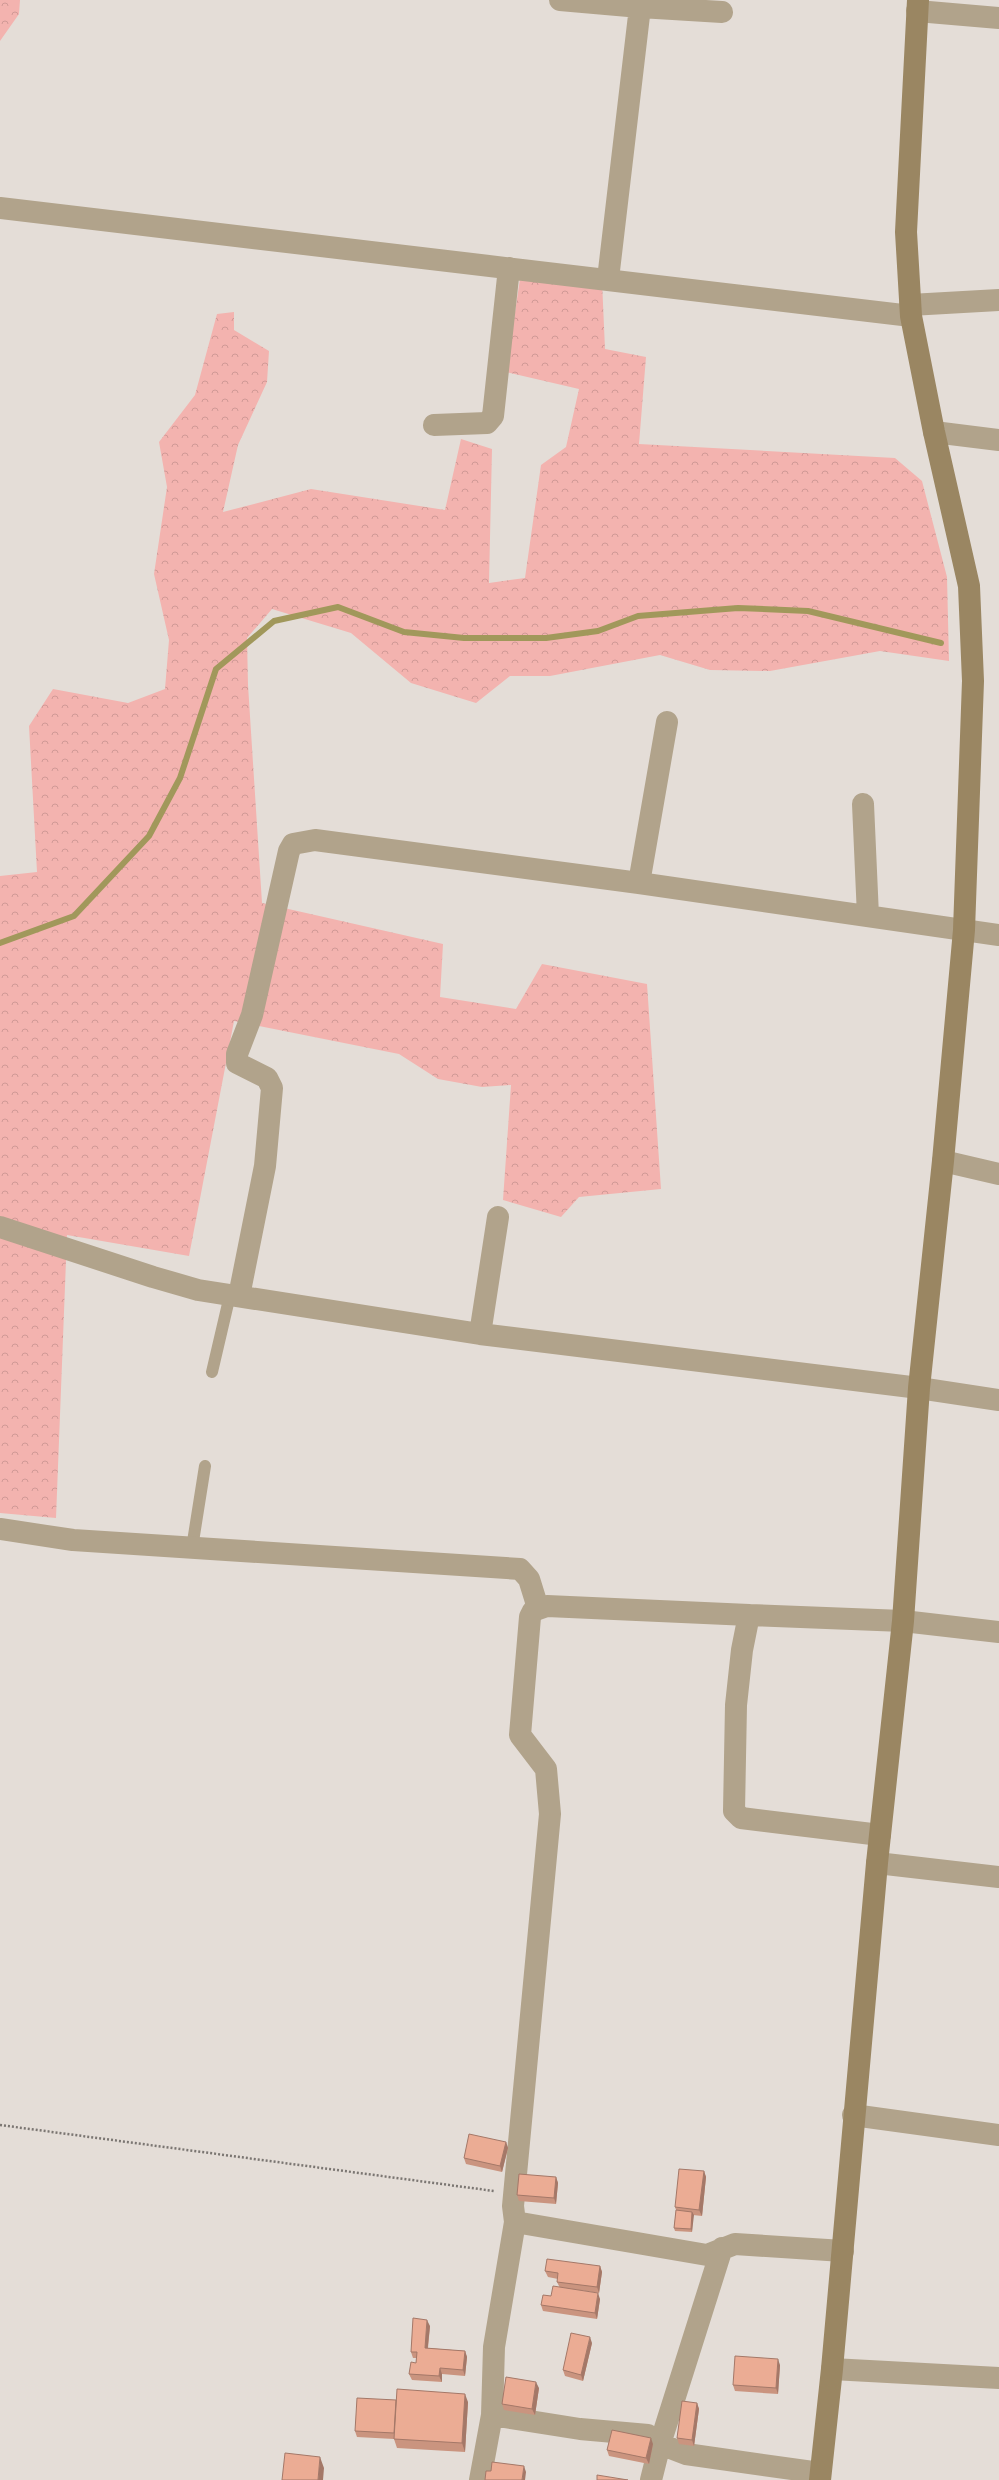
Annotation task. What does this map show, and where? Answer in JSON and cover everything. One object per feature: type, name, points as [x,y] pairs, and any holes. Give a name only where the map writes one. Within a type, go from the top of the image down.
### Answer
[{"type":"main road","points":[[820,2476],[843,2251],[853,2115],[877,1863],[903,1621],[919,1388],[943,1161],[964,930],[973,681],[969,586],[934,432],[910,311],[906,232],[918,5]]},
{"type":"street","points":[[560,0],[722,12]]},
{"type":"street","points":[[918,5],[999,18]]},
{"type":"street","points":[[608,279],[640,7]]},
{"type":"street","points":[[0,208],[508,268],[910,311],[999,300]]},
{"type":"street","points":[[434,425],[487,423],[493,416],[508,268]]},
{"type":"street","points":[[934,432],[999,440]]},
{"type":"street","points":[[639,883],[668,722]]},
{"type":"street","points":[[863,804],[868,916]]},
{"type":"street","points":[[234,1295],[265,1166],[272,1088],[267,1078],[237,1063],[237,1054],[252,1015],[289,851],[293,844],[314,840],[639,883],[999,935]]},
{"type":"street","points":[[943,1161],[999,1174]]},
{"type":"street","points":[[480,1334],[498,1217]]},
{"type":"street","points":[[0,1226],[153,1277],[198,1290],[480,1334],[919,1388],[999,1400]]},
{"type":"street","points":[[0,1529],[73,1540],[520,1570],[529,1579],[538,1608]]},
{"type":"street","points":[[480,2480],[492,2414],[494,2348],[515,2222],[513,2206],[514,2194],[550,1814],[546,1769],[524,1742],[520,1728],[528,1624],[533,1611],[547,1606],[903,1621],[999,1632]]},
{"type":"street","points":[[749,1615],[742,1650],[736,1705],[734,1811],[741,1818],[880,1835]]},
{"type":"street","points":[[877,1863],[999,1877]]},
{"type":"street","points":[[853,2115],[999,2135]]},
{"type":"street","points":[[515,2222],[707,2256],[722,2248],[735,2244],[843,2251]]},
{"type":"street","points":[[651,2480],[660,2444],[722,2248]]},
{"type":"street","points":[[832,2369],[999,2378]]},
{"type":"street","points":[[492,2414],[580,2430],[648,2435],[660,2444],[686,2454],[820,2476]]},
{"type":"lane","points":[[212,1372],[234,1295]]},
{"type":"lane","points":[[192,1548],[205,1466]]},
{"type":"path","points":[[0,2125],[514,2194]]},
{"type":"green space","points":[[0,0],[20,0],[19,14],[0,41]]},
{"type":"green space","points":[[520,279],[602,281],[605,349],[646,357],[639,444],[895,458],[922,481],[947,577],[949,661],[880,651],[770,671],[710,670],[660,655],[550,676],[510,676],[476,703],[411,683],[351,633],[272,609],[247,638],[248,685],[262,903],[443,944],[440,997],[516,1009],[542,964],[647,984],[661,1189],[579,1197],[561,1217],[503,1200],[511,1085],[482,1087],[438,1079],[399,1054],[234,1021],[189,1256],[67,1235],[56,1518],[0,1513],[0,876],[37,872],[29,726],[53,689],[128,703],[165,689],[169,640],[154,574],[167,487],[159,442],[195,395],[217,314],[234,312],[234,330],[269,351],[267,382],[238,445],[223,512],[311,489],[445,510],[461,439],[492,449],[489,583],[525,578],[541,465],[566,447],[579,389],[506,372]]},
{"type":"building","points":[[469,2134],[506,2142],[500,2166],[464,2158]]},
{"type":"building","points":[[679,2169],[704,2171],[699,2210],[675,2207]]},
{"type":"building","points":[[519,2174],[556,2177],[554,2198],[517,2195]]},
{"type":"building","points":[[676,2210],[692,2212],[691,2229],[674,2228]]},
{"type":"building","points":[[547,2259],[600,2266],[597,2287],[557,2282],[558,2273],[545,2271]]},
{"type":"building","points":[[553,2286],[598,2293],[595,2313],[541,2305],[543,2295],[551,2296]]},
{"type":"building","points":[[413,2318],[427,2320],[425,2348],[465,2351],[463,2370],[440,2368],[439,2376],[409,2374],[411,2362],[416,2363],[417,2352],[411,2352]]},
{"type":"building","points":[[571,2333],[590,2337],[581,2375],[563,2370]]},
{"type":"building","points":[[735,2356],[778,2359],[776,2388],[733,2385]]},
{"type":"building","points":[[506,2377],[536,2382],[532,2409],[502,2404]]},
{"type":"building","points":[[397,2389],[465,2394],[462,2443],[394,2439]]},
{"type":"building","points":[[357,2398],[396,2400],[394,2433],[355,2431]]},
{"type":"building","points":[[682,2401],[697,2403],[692,2440],[677,2438]]},
{"type":"building","points":[[612,2430],[651,2438],[646,2458],[607,2450]]},
{"type":"building","points":[[285,2453],[320,2457],[318,2480],[282,2480]]},
{"type":"building","points":[[492,2462],[524,2466],[522,2480],[485,2480],[486,2471],[491,2471]]},
{"type":"building","points":[[597,2475],[628,2480],[597,2480]]},
{"type":"waterway","points":[[0,943],[74,916],[149,836],[180,778],[216,669],[274,621],[338,607],[404,632],[464,638],[546,638],[598,631],[638,616],[738,608],[808,611],[941,643]]}]
